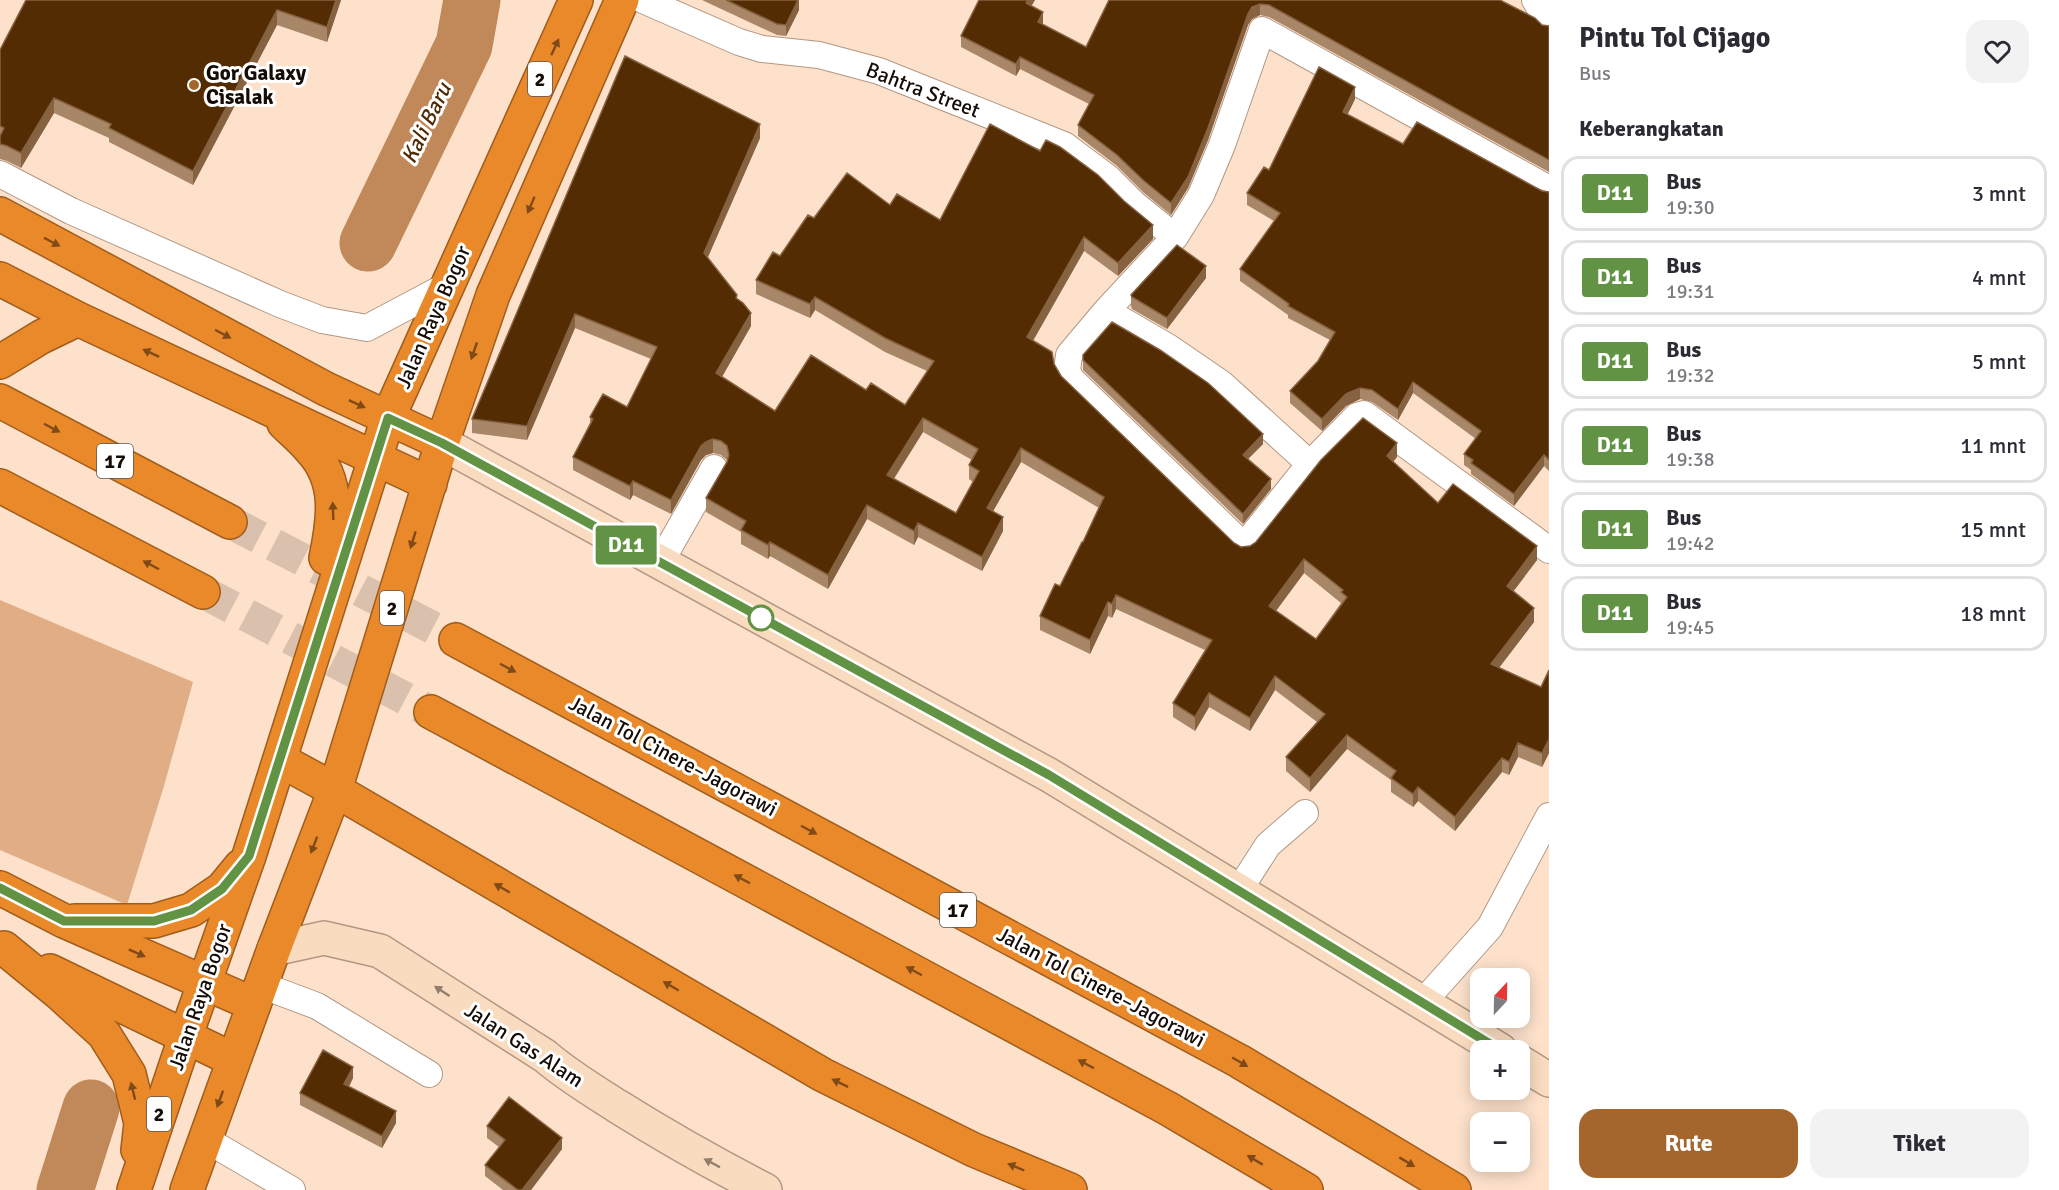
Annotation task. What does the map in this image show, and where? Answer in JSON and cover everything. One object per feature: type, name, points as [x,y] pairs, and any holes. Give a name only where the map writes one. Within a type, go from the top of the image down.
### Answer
[{"type":"highway","name":"Jalan Raya Bogor","points":[[133,1190],[249,856],[388,418],[576,0]]},
{"type":"highway","name":"2","points":[[442,443],[493,295],[622,0]]},
{"type":"highway","points":[[0,214],[326,389],[442,443],[430,484],[78,319],[0,279]]},
{"type":"highway","points":[[0,362],[41,337],[78,319]]},
{"type":"highway","name":"17","points":[[0,401],[230,522]]},
{"type":"highway","points":[[267,408],[313,451],[326,472],[332,494],[333,521],[301,692]]},
{"type":"highway","name":"2","points":[[336,790],[430,484]]},
{"type":"highway","points":[[0,486],[203,592]]},
{"type":"highway","name":"Jalan Tol Cinere–Jagorawi","points":[[456,640],[1239,1061],[1454,1190]]},
{"type":"highway","points":[[431,712],[1167,1108],[1306,1190]]},
{"type":"highway","points":[[280,760],[336,790],[823,1075],[974,1150],[1070,1190]]},
{"type":"highway","points":[[187,1190],[274,949],[336,790]]},
{"type":"highway","points":[[64,921],[154,921],[191,910],[222,889],[249,856]]},
{"type":"highway","points":[[0,888],[64,921],[204,983],[257,995]]},
{"type":"highway","points":[[2,947],[234,1060]]},
{"type":"highway","points":[[2,947],[59,993],[104,1034],[129,1074],[141,1123],[133,1190]]},
{"type":"main road","points":[[442,443],[1049,775],[1484,1040]]},
{"type":"main road","name":"Jalan Gas Alam","points":[[274,949],[324,938],[380,951],[545,1056],[560,1069],[646,1125],[706,1160],[765,1190]]},
{"type":"main road","points":[[1530,1068],[1549,1080]]},
{"type":"street","name":"Bahtra Street","points":[[643,0],[739,42],[762,49],[819,56],[879,71],[1064,145],[1108,178],[1133,203],[1175,237]]},
{"type":"street","points":[[1535,0],[1549,23]]},
{"type":"street","points":[[1549,189],[1262,30],[1222,145],[1201,195],[1175,237],[1106,311],[1069,355],[1067,371],[1071,379],[1245,546],[1310,464],[1357,416],[1364,414],[1549,550]]},
{"type":"street","points":[[0,174],[71,211],[280,304],[322,320],[367,328],[448,285]]},
{"type":"street","points":[[1106,311],[1168,347],[1222,384],[1310,464]]},
{"type":"street","points":[[660,563],[714,468]]},
{"type":"street","points":[[1239,890],[1268,845],[1305,813]]},
{"type":"street","points":[[1423,1002],[1490,927],[1549,816]]},
{"type":"street","points":[[257,995],[317,1006],[429,1074]]},
{"type":"street","points":[[205,1139],[292,1190]]},
{"type":"shaded area","points":[[0,600],[193,682],[127,905],[0,850]]},
{"type":"building","points":[[26,0],[336,0],[327,27],[277,10],[193,171],[109,128],[111,124],[54,98],[21,153],[0,144],[0,136],[4,128],[0,126],[0,50]]},
{"type":"building","points":[[726,0],[798,0],[786,25],[777,24]]},
{"type":"building","points":[[979,0],[1028,0],[1026,3],[1043,12],[1038,22],[1086,47],[1109,0],[1500,0],[1535,18],[1542,25],[1549,26],[1549,160],[1269,5],[1260,4],[1252,7],[1248,14],[1208,128],[1188,177],[1171,203],[1117,155],[1078,125],[1094,95],[1020,57],[1016,64],[961,36]]},
{"type":"building","points":[[625,56],[760,124],[704,253],[737,295],[736,298],[751,313],[716,373],[775,411],[811,355],[866,390],[871,383],[905,405],[934,361],[885,338],[815,297],[810,304],[756,280],[773,252],[780,256],[808,215],[814,218],[847,173],[890,205],[897,194],[940,220],[990,124],[1040,151],[1046,140],[1060,147],[1098,175],[1153,225],[1118,263],[1084,237],[1027,337],[1052,352],[1054,364],[1061,376],[1234,543],[1241,547],[1250,546],[1256,542],[1321,460],[1363,418],[1397,443],[1387,456],[1438,503],[1453,484],[1537,546],[1507,586],[1534,608],[1491,664],[1541,687],[1549,670],[1549,739],[1542,753],[1518,743],[1509,762],[1502,758],[1455,817],[1418,787],[1413,794],[1391,778],[1396,771],[1347,735],[1310,778],[1286,757],[1325,714],[1275,676],[1250,718],[1209,693],[1195,717],[1173,703],[1212,640],[1116,595],[1112,604],[1108,602],[1090,640],[1040,616],[1055,584],[1060,586],[1104,497],[1021,448],[987,508],[1003,517],[982,557],[918,523],[914,531],[867,505],[828,575],[770,542],[768,545],[741,530],[746,521],[706,498],[729,455],[727,446],[721,441],[713,439],[701,446],[671,500],[633,481],[630,486],[573,457],[593,419],[590,417],[603,394],[627,407],[657,347],[575,314],[527,426],[472,419]],"holes":[[[923,418],[978,449],[969,465],[979,471],[956,513],[887,475]],[[1304,559],[1343,590],[1341,592],[1347,597],[1316,639],[1269,606]]]},
{"type":"building","points":[[1319,67],[1355,87],[1343,112],[1403,144],[1417,122],[1542,191],[1549,192],[1549,460],[1544,455],[1514,494],[1471,463],[1473,460],[1464,454],[1481,431],[1413,382],[1398,409],[1372,390],[1360,388],[1346,394],[1322,419],[1290,391],[1318,361],[1335,332],[1288,306],[1289,304],[1240,269],[1280,213],[1247,193],[1264,167],[1269,170]]},
{"type":"building","points":[[1177,245],[1206,266],[1167,318],[1131,295]]},
{"type":"building","points":[[1112,322],[1160,350],[1208,383],[1263,434],[1243,455],[1271,479],[1243,514],[1083,360],[1083,355]]},
{"type":"building","points":[[323,1050],[353,1067],[344,1084],[396,1111],[382,1136],[300,1093]]},
{"type":"building","points":[[509,1097],[562,1138],[522,1190],[518,1190],[485,1165],[505,1140],[487,1126]]},
{"type":"waterway","name":"Kali Baru","points":[[368,243],[464,45],[472,0]]},
{"type":"waterway","name":"Kali Baru","points":[[65,1190],[91,1108]]},
{"type":"tunnel","points":[[230,522],[456,640]]},
{"type":"tunnel","points":[[203,592],[431,712]]},
{"type":"bus line","name":"D11","points":[[0,888],[64,921],[154,921],[191,910],[222,889],[249,856],[388,418],[442,443],[1049,775],[1484,1040]]},
{"type":"place","name":"Gor Galaxy Cisalak","points":[[194,85]]}]
